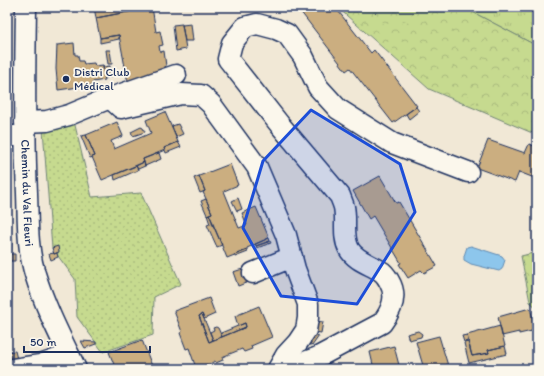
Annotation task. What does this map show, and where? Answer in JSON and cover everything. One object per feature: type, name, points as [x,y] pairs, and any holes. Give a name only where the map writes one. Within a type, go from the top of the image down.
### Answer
[{"type":"street","name":"Chemin du Val Fleuri","points":[[26,7],[19,132],[31,256],[35,274],[44,300],[73,362]]},
{"type":"street","points":[[110,98],[121,108],[181,94],[200,95],[211,104],[257,166],[286,235],[295,269],[308,304],[306,330],[298,342],[286,355],[292,368],[316,358],[382,323],[389,314],[393,303],[393,287],[388,278],[381,271],[355,257],[346,242],[344,207],[340,196],[280,125],[228,59],[232,43],[245,27],[257,24],[276,29],[287,34],[303,56],[318,87],[338,109],[392,143],[468,172]]},
{"type":"street","points":[[19,132],[176,75]]},
{"type":"street","points":[[253,273],[292,257]]},
{"type":"street","points":[[13,369],[40,364],[73,362]]},
{"type":"highlighted area","points":[[311,110],[400,164],[415,212],[357,304],[281,296],[243,228],[263,161]]},
{"type":"green space","points":[[337,7],[463,7],[537,46],[537,135],[429,89]]},
{"type":"green space","points":[[463,7],[536,7],[537,46]]},
{"type":"green space","points":[[74,121],[92,197],[141,193],[181,284],[154,297],[153,335],[103,352],[77,317],[75,279],[52,248],[43,129]]},
{"type":"green space","points":[[537,252],[537,308],[530,302],[521,256]]},
{"type":"water","points":[[471,246],[502,256],[505,260],[502,269],[499,271],[471,264],[464,260],[467,247]]},
{"type":"building","points":[[94,7],[154,7],[96,18]]},
{"type":"building","points":[[152,7],[156,32],[160,31],[163,45],[159,46],[160,52],[164,51],[166,66],[156,74],[130,84],[127,78],[119,35],[100,38],[96,18]]},
{"type":"building","points":[[297,7],[335,7],[371,53],[374,50],[417,106],[393,123],[350,68],[346,71]]},
{"type":"building","points":[[182,24],[186,49],[176,51],[173,25]]},
{"type":"building","points":[[191,24],[193,41],[185,41],[182,25]]},
{"type":"building","points":[[119,35],[119,39],[100,43],[100,38]]},
{"type":"building","points":[[74,43],[75,55],[78,55],[79,61],[83,61],[84,64],[94,63],[95,66],[103,65],[105,80],[93,82],[93,85],[58,90],[56,69],[57,45]]},
{"type":"building","points":[[106,50],[110,50],[112,64],[108,64]]},
{"type":"building","points":[[110,66],[111,77],[105,78],[103,67]]},
{"type":"building","points":[[416,107],[419,111],[409,119],[406,114]]},
{"type":"building","points":[[165,112],[178,142],[164,148],[165,150],[143,159],[144,162],[102,180],[92,157],[95,156],[86,135],[117,122],[123,136],[111,141],[114,149],[151,133],[146,120]]},
{"type":"building","points":[[178,124],[183,134],[176,137],[172,126]]},
{"type":"building","points":[[141,127],[145,132],[133,136],[131,132]]},
{"type":"building","points":[[86,135],[95,156],[90,158],[81,136]]},
{"type":"building","points":[[488,140],[525,153],[529,144],[537,147],[537,179],[519,172],[515,182],[477,168]]},
{"type":"building","points":[[178,142],[181,147],[166,153],[164,148]]},
{"type":"building","points":[[159,153],[161,159],[145,166],[143,159]]},
{"type":"building","points":[[144,162],[145,166],[138,169],[136,166]]},
{"type":"building","points":[[230,164],[238,185],[224,191],[239,228],[247,225],[242,213],[256,207],[269,238],[247,248],[247,250],[227,258],[209,214],[212,213],[203,192],[205,191],[199,176]]},
{"type":"building","points":[[136,166],[138,170],[115,180],[114,175]]},
{"type":"building","points":[[199,176],[205,191],[200,193],[194,178]]},
{"type":"building","points":[[380,176],[396,203],[399,202],[437,266],[424,273],[421,270],[408,278],[399,264],[401,263],[373,216],[369,219],[353,191]]},
{"type":"building","points":[[238,198],[242,209],[237,211],[232,201]]},
{"type":"building","points":[[206,199],[212,213],[207,215],[201,201]]},
{"type":"building","points":[[209,214],[213,223],[210,224],[207,215]]},
{"type":"building","points":[[212,223],[222,245],[217,247],[207,225]]},
{"type":"building","points":[[269,238],[270,241],[256,246],[255,244]]},
{"type":"building","points":[[7,239],[12,239],[11,251],[7,251]]},
{"type":"building","points":[[270,241],[271,243],[257,248],[256,246]]},
{"type":"building","points":[[58,246],[59,252],[54,254],[52,248]]},
{"type":"building","points":[[247,250],[248,252],[235,257],[234,255]]},
{"type":"building","points":[[57,253],[58,257],[51,260],[49,254]]},
{"type":"building","points":[[7,254],[15,254],[15,261],[7,261]]},
{"type":"building","points":[[246,268],[251,281],[238,286],[233,272]]},
{"type":"building","points":[[209,298],[215,314],[204,319],[202,314],[199,316],[209,342],[246,327],[245,323],[238,326],[235,316],[259,306],[272,337],[251,346],[252,349],[244,352],[242,349],[222,357],[223,360],[216,363],[215,361],[206,366],[196,368],[189,348],[186,349],[180,333],[182,332],[174,311]]},
{"type":"building","points":[[530,308],[536,330],[502,336],[498,317]]},
{"type":"building","points":[[202,314],[213,340],[209,342],[199,316]]},
{"type":"building","points":[[316,321],[323,322],[321,333],[315,332]]},
{"type":"building","points":[[245,323],[246,327],[222,337],[221,333]]},
{"type":"building","points":[[500,326],[505,346],[488,350],[489,353],[472,356],[467,335]]},
{"type":"building","points":[[216,327],[218,328],[222,337],[213,340],[210,332]]},
{"type":"building","points":[[418,331],[422,334],[421,337],[409,340],[407,334]]},
{"type":"building","points":[[314,334],[319,336],[312,346],[308,343]]},
{"type":"building","points":[[467,335],[468,341],[464,342],[462,336]]},
{"type":"building","points":[[439,336],[449,369],[424,369],[416,342]]},
{"type":"building","points":[[142,340],[152,366],[144,369],[119,369],[118,366],[115,367],[109,352]]},
{"type":"building","points":[[81,341],[96,342],[96,344],[85,348]]},
{"type":"building","points":[[468,342],[472,356],[489,353],[488,350],[505,346],[507,354],[469,363],[464,343]]},
{"type":"building","points":[[394,346],[400,369],[374,369],[370,352]]},
{"type":"building","points":[[15,351],[17,359],[7,361],[7,352]]},
{"type":"place","name":"Distri Club Médical","points":[[66,79]]}]
